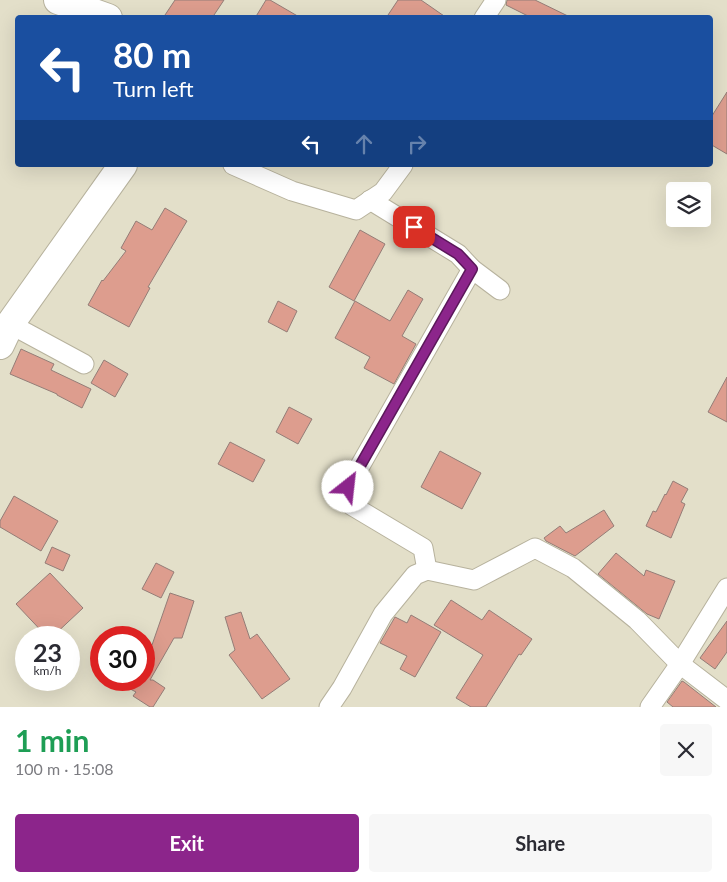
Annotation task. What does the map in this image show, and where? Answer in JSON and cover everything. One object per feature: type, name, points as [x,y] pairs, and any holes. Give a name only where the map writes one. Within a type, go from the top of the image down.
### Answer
[{"type":"street","points":[[58,0],[100,15]]},
{"type":"street","points":[[486,15],[496,0]]},
{"type":"street","points":[[84,364],[5,335],[121,167]]},
{"type":"street","points":[[238,167],[292,191],[356,210],[383,192],[402,167]]},
{"type":"street","points":[[370,200],[458,254],[472,269],[500,290]]},
{"type":"street","points":[[427,570],[423,548],[350,505],[348,487],[472,269]]},
{"type":"street","points":[[329,707],[342,688],[382,614],[415,575],[427,570],[474,580],[535,548],[573,568],[637,620],[680,664],[727,700]]},
{"type":"street","points":[[650,707],[680,664],[727,588]]},
{"type":"building","points":[[175,0],[224,0],[214,15],[165,15]]},
{"type":"building","points":[[266,0],[270,0],[296,15],[257,15]]},
{"type":"building","points":[[398,0],[421,0],[443,15],[388,15]]},
{"type":"building","points":[[507,0],[535,0],[566,15],[526,15],[506,5]]},
{"type":"building","points":[[727,92],[727,154],[713,146],[713,114]]},
{"type":"building","points":[[165,208],[187,221],[148,287],[150,288],[129,327],[88,305],[102,280],[126,251],[121,248],[136,221],[152,230]]},
{"type":"building","points":[[360,230],[385,244],[354,301],[329,287]]},
{"type":"building","points":[[408,290],[423,299],[402,336],[416,344],[394,384],[364,368],[370,357],[335,338],[355,301],[390,321]]},
{"type":"building","points":[[278,301],[297,311],[287,332],[268,322]]},
{"type":"building","points":[[21,349],[54,364],[51,370],[91,389],[82,408],[57,394],[10,374]]},
{"type":"building","points":[[104,360],[128,374],[115,397],[91,383]]},
{"type":"building","points":[[727,377],[727,422],[708,412]]},
{"type":"building","points":[[289,407],[312,419],[298,444],[276,432]]},
{"type":"building","points":[[230,442],[265,460],[253,482],[218,464]]},
{"type":"building","points":[[440,451],[481,473],[462,509],[421,487]]},
{"type":"building","points":[[673,481],[688,489],[681,502],[685,504],[671,538],[646,526],[653,511],[656,512]]},
{"type":"building","points":[[14,496],[58,521],[41,551],[0,527],[0,521]]},
{"type":"building","points":[[604,510],[614,526],[575,556],[546,541],[544,538],[560,526],[566,533]]},
{"type":"building","points":[[52,547],[70,555],[63,571],[45,563]]},
{"type":"building","points":[[616,553],[644,576],[646,570],[675,581],[659,619],[647,614],[598,574]]},
{"type":"building","points":[[156,563],[174,572],[161,598],[142,589]]},
{"type":"building","points":[[50,573],[83,608],[64,626],[37,626],[16,604]]},
{"type":"building","points":[[170,593],[194,601],[182,638],[174,638],[155,671],[155,636]]},
{"type":"building","points":[[451,600],[482,620],[489,610],[532,639],[521,655],[519,654],[486,707],[471,707],[456,698],[483,655],[434,625]]},
{"type":"building","points":[[241,612],[250,639],[257,634],[290,679],[262,699],[229,655],[235,650],[225,617]]},
{"type":"building","points":[[411,615],[441,632],[415,677],[400,669],[407,656],[380,643],[395,617],[407,623]]},
{"type":"building","points":[[727,621],[727,652],[715,669],[700,658]]},
{"type":"building","points":[[155,681],[165,688],[153,707],[133,696],[136,692],[134,691],[155,691]]},
{"type":"building","points":[[682,681],[716,707],[673,707],[667,702]]},
{"type":"route","points":[[348,487],[472,269],[458,254],[414,227]]}]
